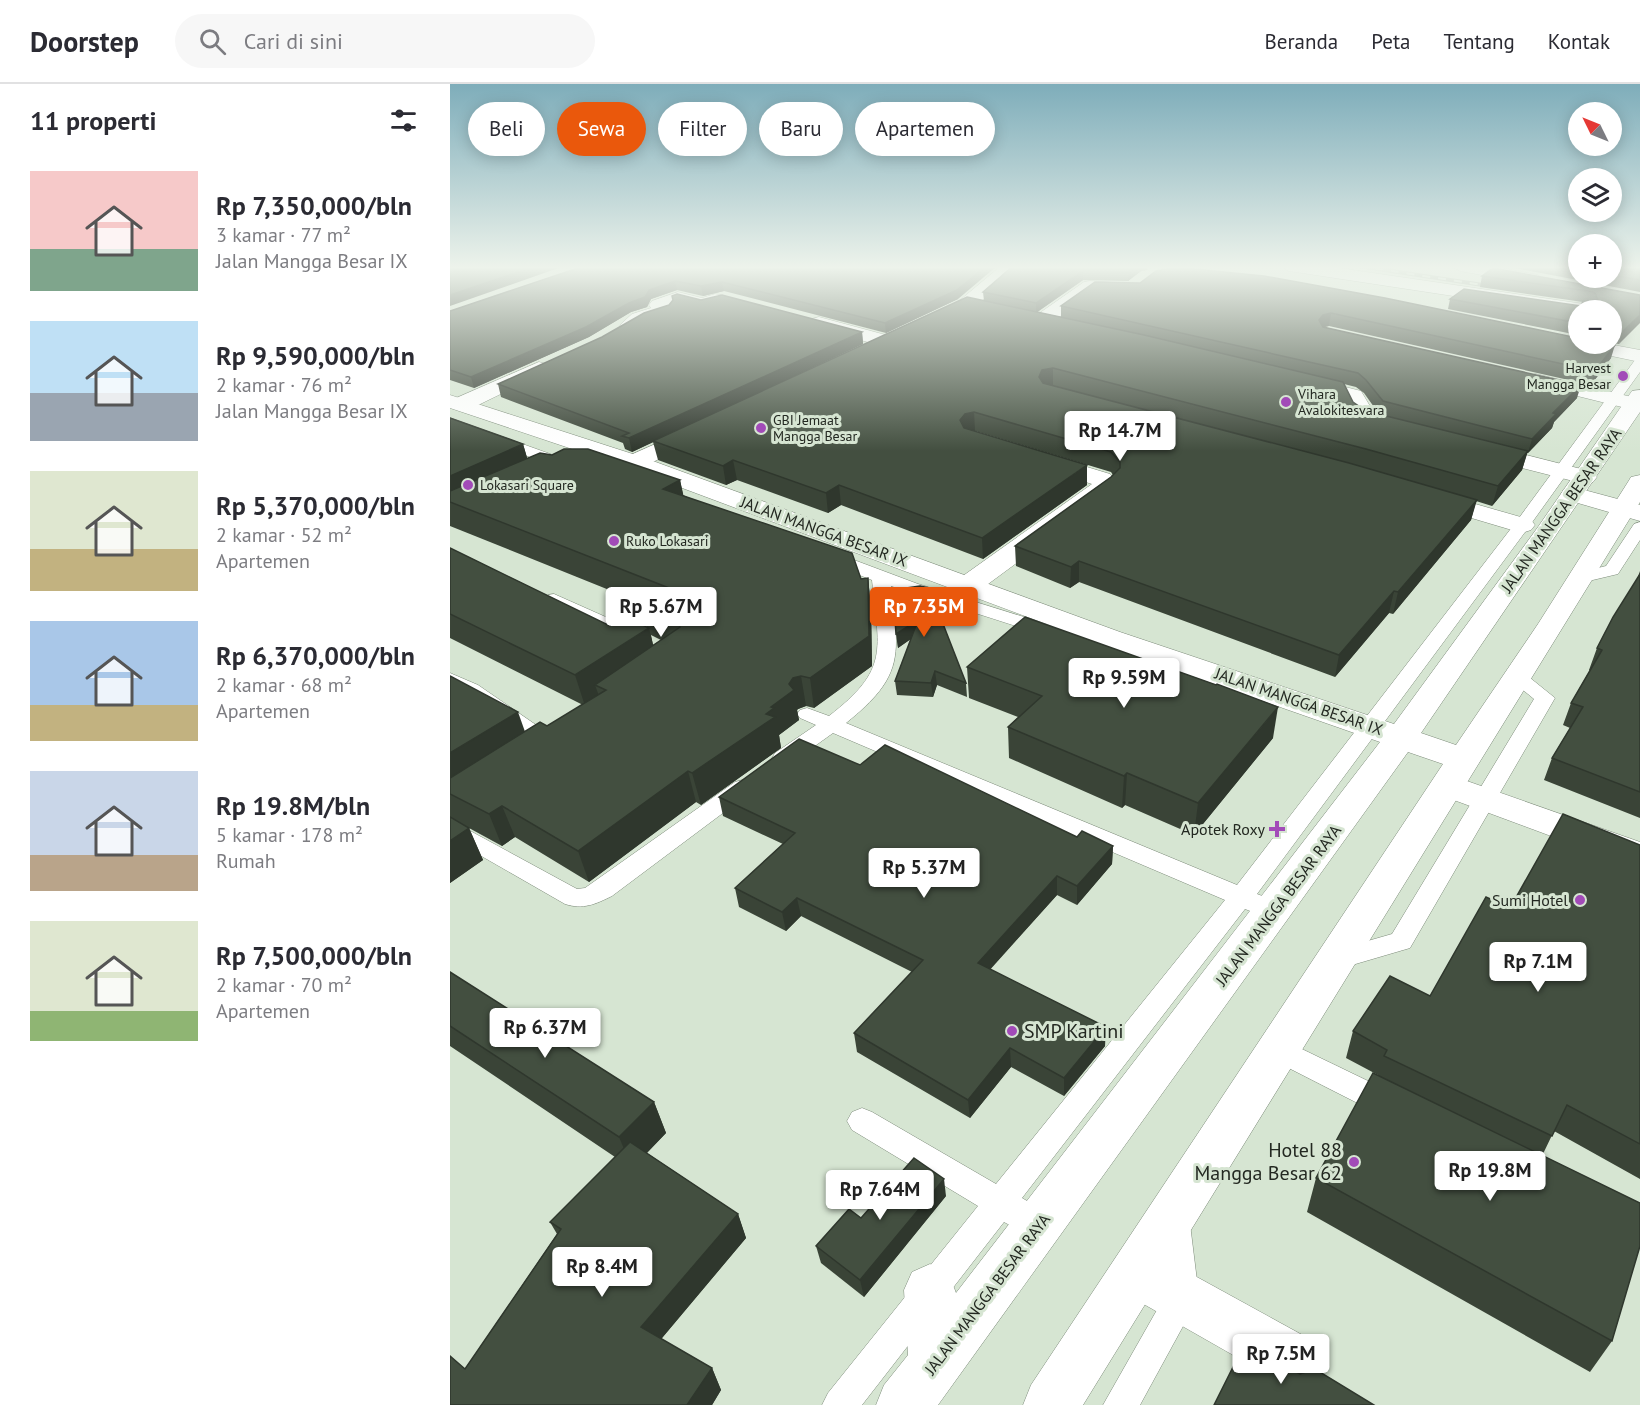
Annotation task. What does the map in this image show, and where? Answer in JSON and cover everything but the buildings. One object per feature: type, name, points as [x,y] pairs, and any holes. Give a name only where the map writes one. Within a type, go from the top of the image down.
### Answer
[{"type":"street","points":[[613,335],[624,328]]},
{"type":"street","points":[[836,328],[890,342]]},
{"type":"street","points":[[858,357],[920,328]]},
{"type":"street","points":[[1559,340],[1640,356]]},
{"type":"street","points":[[453,409],[555,360]]},
{"type":"street","points":[[1516,375],[1629,400]]},
{"type":"street","points":[[1283,378],[1348,393],[1353,396],[1360,414],[1371,422],[1404,432]]},
{"type":"street","name":"JALAN MANGGA BESAR IX","points":[[453,409],[557,447],[582,450],[596,461],[970,584],[1110,638],[1386,731],[1455,772],[1487,799],[1640,856]]},
{"type":"street","points":[[596,461],[710,427]]},
{"type":"street","points":[[1051,1405],[1580,578],[1635,507],[1573,481],[1460,446]]},
{"type":"street","points":[[970,584],[1105,486],[1101,479],[1017,453]]},
{"type":"street","name":"JALAN MANGGA BESAR RAYA","points":[[911,1394],[1038,1226],[1257,904],[1573,481]]},
{"type":"street","points":[[1411,492],[1522,525]]},
{"type":"street","points":[[1137,1272],[1296,1361]]},
{"type":"street","points":[[911,1394],[930,1290]]},
{"type":"lane","points":[[1498,579],[1522,525],[1573,481],[1629,400],[1640,363]]},
{"type":"lane","points":[[453,409],[562,463],[596,461]]},
{"type":"lane","points":[[543,474],[596,461]]},
{"type":"lane","points":[[819,553],[881,579],[1041,628],[1092,639],[1110,638]]},
{"type":"lane","points":[[450,828],[574,898],[589,897],[603,890],[832,725],[882,675],[886,660],[881,579]]},
{"type":"lane","points":[[536,590],[654,646]]},
{"type":"lane","points":[[1335,960],[1401,941],[1545,698],[1517,677]]},
{"type":"lane","points":[[450,679],[471,689],[548,743]]},
{"type":"lane","points":[[807,714],[1257,904],[999,1203],[840,1405]]},
{"type":"lane","points":[[528,756],[568,730]]},
{"type":"lane","points":[[1277,1049],[1410,1115]]},
{"type":"lane","points":[[862,1121],[1038,1226]]},
{"type":"lane","points":[[1121,1405],[1183,1297],[1173,1215]]},
{"type":"place","name":"Harvest Mangga Besar","points":[[1623,376]]},
{"type":"place","name":"Vihara Avalokitesvara","points":[[1286,402]]},
{"type":"place","name":"GBI Jemaat Mangga Besar","points":[[761,428]]},
{"type":"place","name":"Lokasari Square","points":[[468,485]]},
{"type":"place","name":"Ruko Lokasari","points":[[614,541]]},
{"type":"place","name":"Apotek Roxy","points":[[1277,829]]},
{"type":"place","name":"Sumi Hotel","points":[[1580,900]]},
{"type":"place","name":"SMP Kartini","points":[[1012,1031]]},
{"type":"place","name":"Hotel 88 Mangga Besar 62","points":[[1354,1162]]}]
